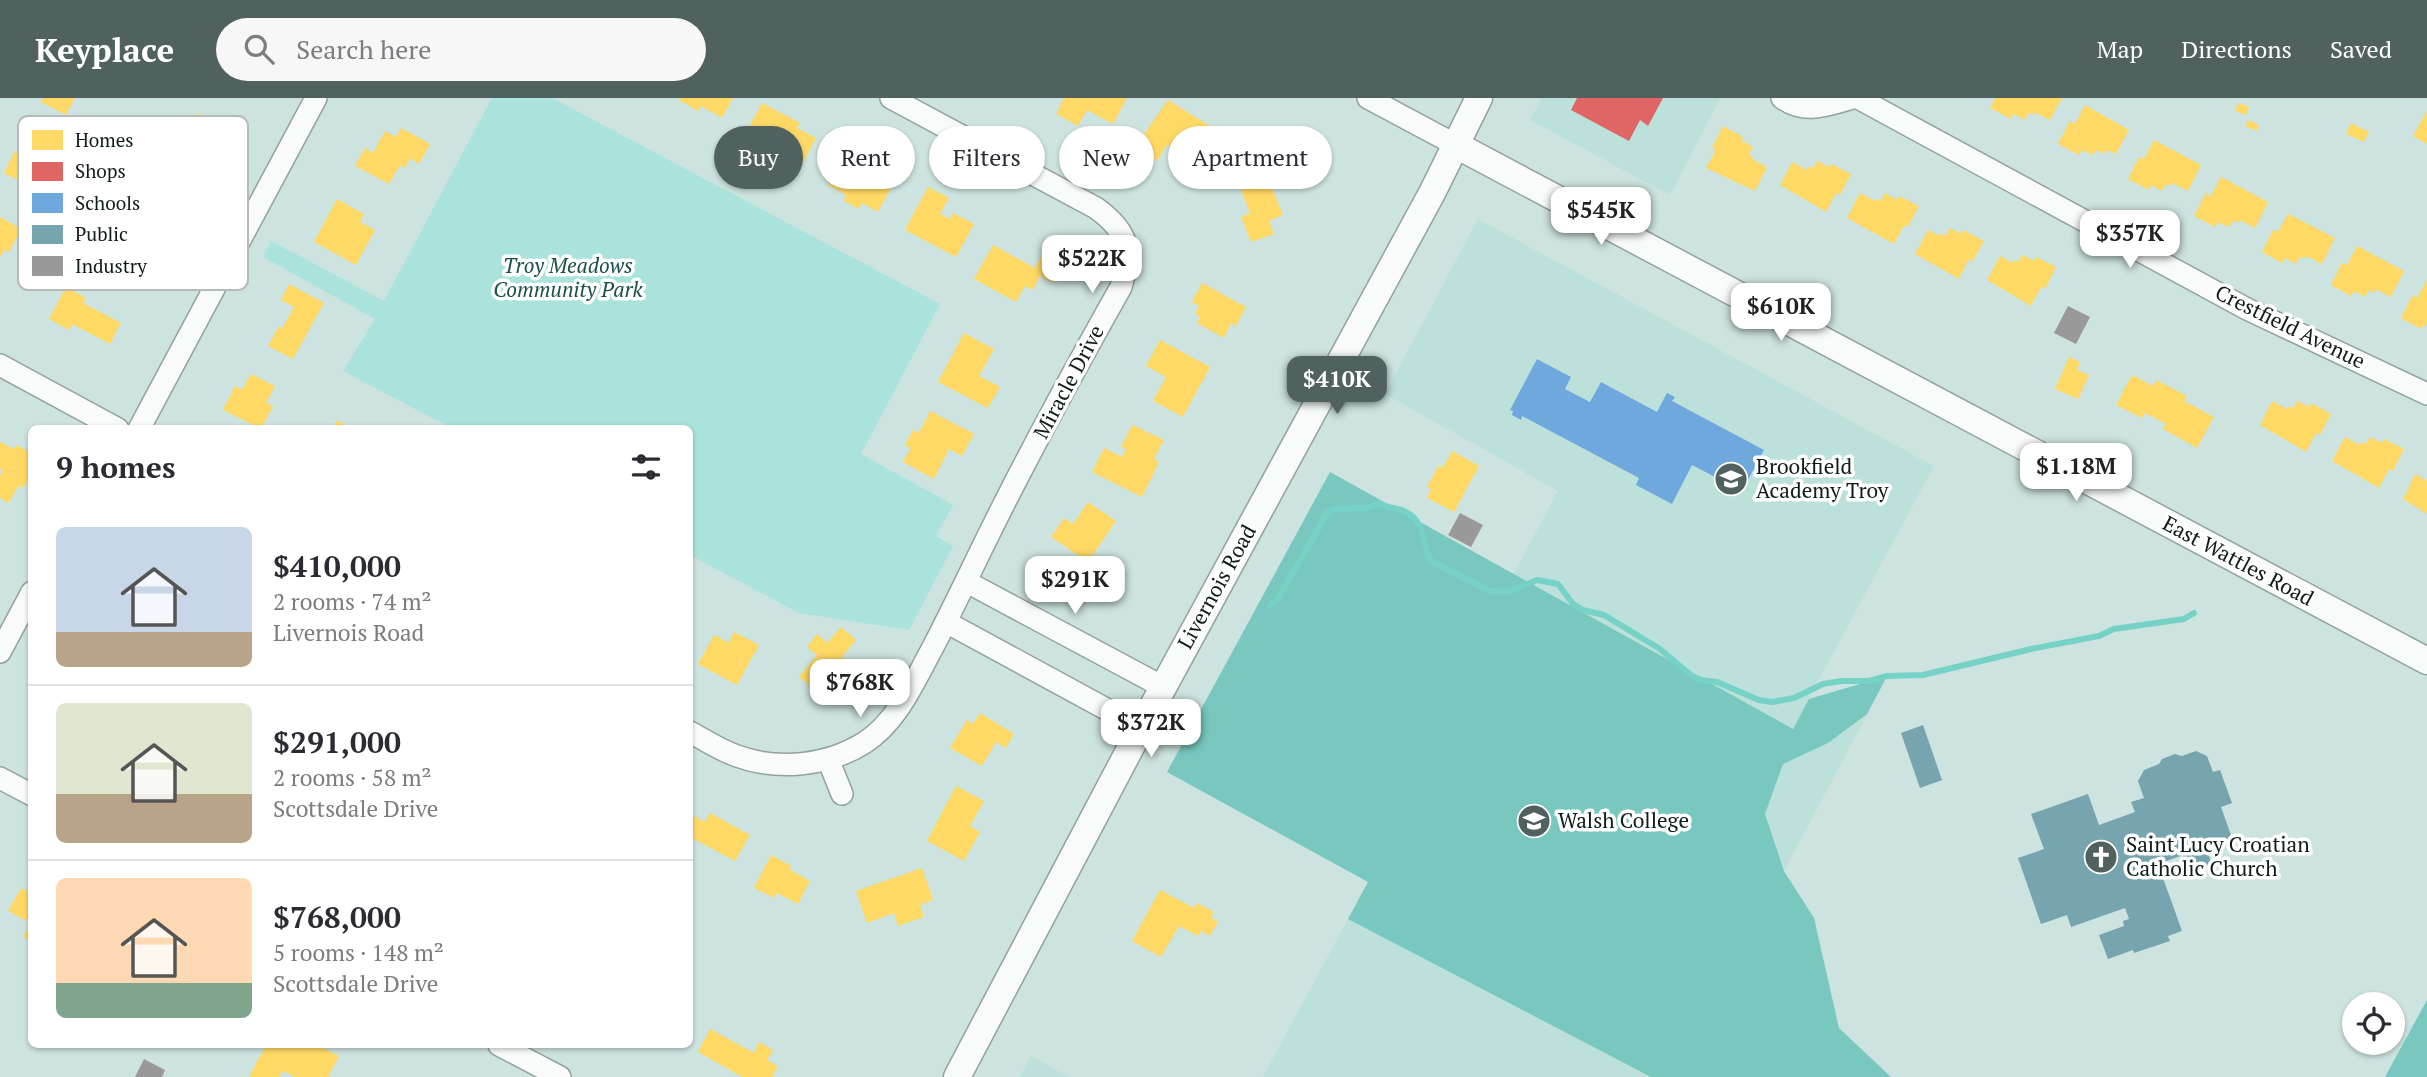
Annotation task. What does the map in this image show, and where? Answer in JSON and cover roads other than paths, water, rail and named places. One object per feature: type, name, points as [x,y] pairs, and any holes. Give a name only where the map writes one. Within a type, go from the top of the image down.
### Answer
[{"type":"main road","name":"Livernois Road","points":[[957,1077],[1140,728],[1479,98]]},
{"type":"main road","name":"East Wattles Road","points":[[1456,145],[2427,661]]},
{"type":"street","points":[[248,225],[316,98]]},
{"type":"street","name":"Miracle Drive","points":[[693,734],[734,755],[755,762],[804,764],[828,759],[865,742],[884,726],[907,694],[946,622],[1020,474],[1121,287],[1128,253],[1126,241],[1119,227],[1096,208],[891,98]]},
{"type":"street","points":[[1368,98],[1456,145]]},
{"type":"street","points":[[1782,98],[1793,106],[1806,108],[1853,98]]},
{"type":"street","name":"Crestfield Avenue","points":[[1858,98],[2247,309],[2427,394]]},
{"type":"street","points":[[141,425],[213,290]]},
{"type":"street","points":[[0,365],[111,425]]},
{"type":"street","points":[[967,582],[1163,687]]},
{"type":"street","points":[[0,652],[28,600]]},
{"type":"street","points":[[946,622],[1140,728]]},
{"type":"street","points":[[828,759],[842,794]]},
{"type":"street","points":[[0,778],[28,793]]},
{"type":"street","points":[[505,1048],[560,1077]]},
{"type":"waterway","points":[[1270,606],[1277,600],[1328,512],[1335,509],[1367,508],[1379,503],[1403,510],[1417,521],[1431,561],[1490,591],[1508,592],[1537,580],[1558,584],[1573,604],[1583,610],[1604,615],[1660,649],[1692,676],[1717,682],[1759,700],[1773,702],[1794,698],[1823,684],[1869,681],[1887,676],[1923,675],[2099,636],[2114,629],[2184,619],[2194,613]]},
{"type":"place","name":"Brookfield Academy Troy","points":[[1731,479]]},
{"type":"place","name":"Walsh College","points":[[1534,821]]},
{"type":"place","name":"Saint Lucy Croatian Catholic Church","points":[[2101,857]]},
{"type":"park label","name":"Troy Meadows Community Park","points":[[568,278]]}]
